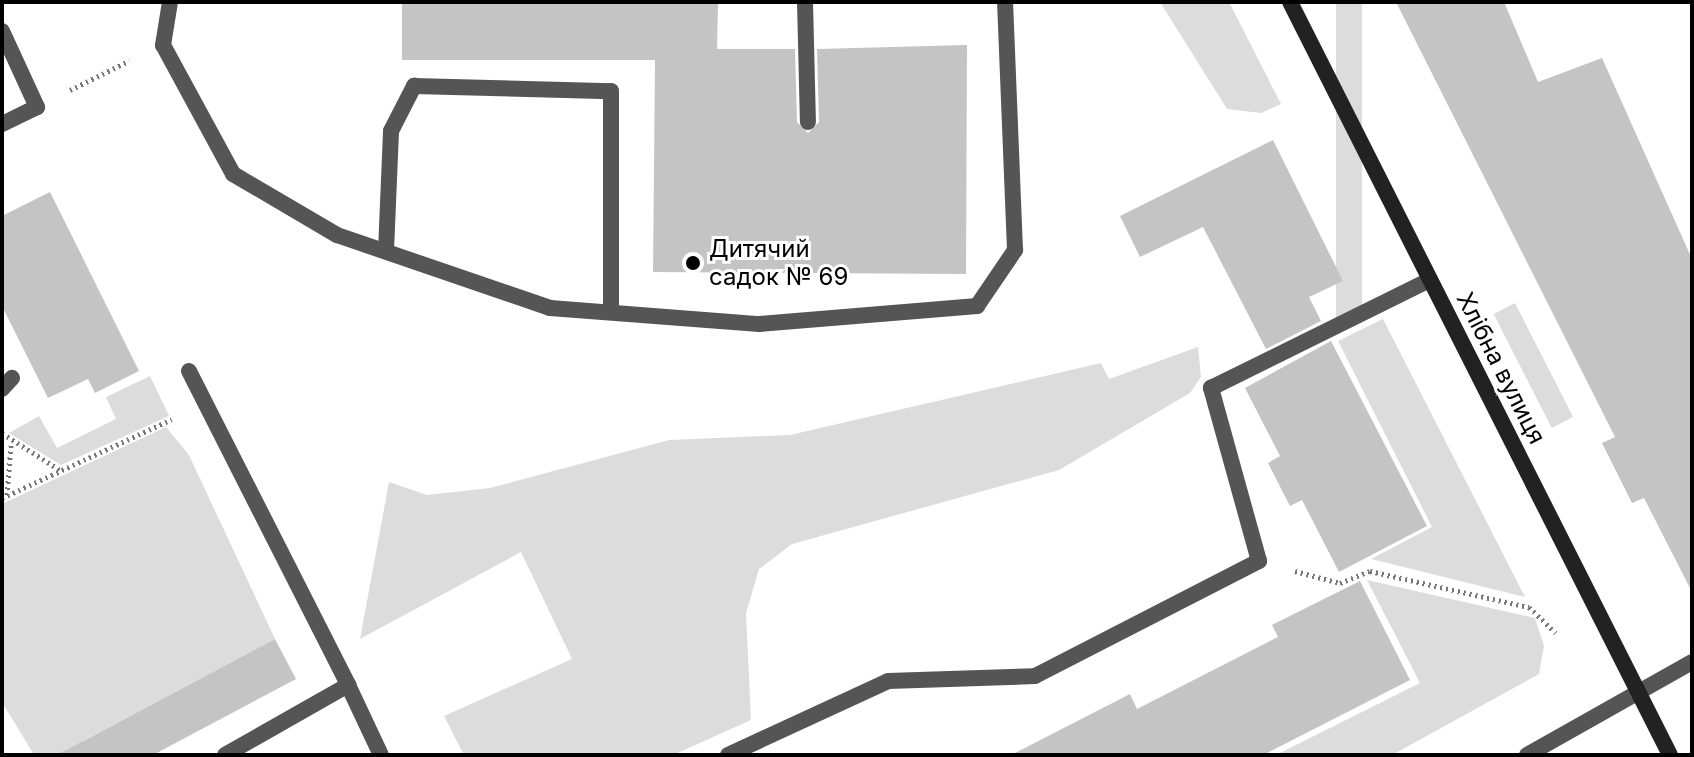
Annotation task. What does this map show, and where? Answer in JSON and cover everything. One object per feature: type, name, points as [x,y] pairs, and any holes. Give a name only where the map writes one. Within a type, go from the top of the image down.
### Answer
[{"type":"street","points":[[170,2],[163,45],[233,174],[337,235],[550,308],[759,324],[977,306],[1015,250],[1005,2]]},
{"type":"street","points":[[805,2],[808,122]]},
{"type":"street","name":"Хлібна вулиця","points":[[1290,2],[1670,755]]},
{"type":"street","points":[[2,31],[37,107],[2,124]]},
{"type":"street","points":[[386,251],[391,131],[414,86],[611,91],[611,312]]},
{"type":"street","points":[[728,755],[888,681],[1035,676],[1259,561],[1211,388],[1430,280]]},
{"type":"street","points":[[189,371],[381,755]]},
{"type":"street","points":[[1527,755],[1639,697],[1692,662]]},
{"type":"street","points":[[225,755],[348,685]]},
{"type":"path","points":[[37,107],[163,45]]},
{"type":"path","points":[[4,497],[205,404]]},
{"type":"path","points":[[2,433],[11,445],[61,471]]},
{"type":"path","points":[[4,497],[11,445]]},
{"type":"path","points":[[1259,561],[1340,583],[1370,571],[1529,607],[1556,633]]},
{"type":"shaded area","points":[[1160,2],[1229,2],[1281,104],[1261,113],[1227,109]]},
{"type":"shaded area","points":[[1336,2],[1362,2],[1362,323],[1336,323]]},
{"type":"shaded area","points":[[1515,303],[1573,417],[1552,428],[1494,314]]},
{"type":"shaded area","points":[[1383,319],[1525,597],[1371,559],[1432,527],[1338,341]]},
{"type":"shaded area","points":[[1198,347],[1201,377],[1190,393],[1059,470],[792,544],[759,569],[746,613],[751,720],[673,755],[464,755],[444,716],[572,659],[521,552],[360,639],[389,482],[427,495],[490,488],[669,440],[790,435],[1101,363],[1109,379]]},
{"type":"shaded area","points":[[150,376],[169,416],[61,465],[9,433],[39,416],[57,448],[116,419],[106,397]]},
{"type":"shaded area","points":[[166,427],[189,455],[275,639],[83,741],[90,755],[34,755],[2,702],[2,504]]},
{"type":"shaded area","points":[[1367,580],[1535,618],[1544,646],[1539,674],[1392,755],[1276,755],[1420,683]]},
{"type":"building","points":[[402,2],[718,2],[717,49],[795,49],[797,122],[808,133],[819,122],[817,49],[967,45],[966,274],[653,272],[655,60],[402,60]]},
{"type":"building","points":[[1396,2],[1504,2],[1538,82],[1602,58],[1692,259],[1692,592],[1644,498],[1632,503],[1602,443],[1615,437]]},
{"type":"building","points":[[1273,140],[1343,281],[1309,297],[1321,321],[1266,349],[1203,227],[1140,257],[1120,216]]},
{"type":"building","points":[[50,192],[139,371],[95,393],[88,379],[48,398],[2,306],[2,216]]},
{"type":"building","points":[[1331,341],[1427,526],[1339,572],[1302,500],[1290,506],[1268,463],[1280,456],[1245,388]]},
{"type":"building","points":[[1360,581],[1410,680],[1263,755],[1011,755],[1130,694],[1137,709],[1278,637],[1272,625]]},
{"type":"building","points":[[275,639],[296,679],[153,755],[57,755]]},
{"type":"place","name":"Дитячий садок № 69","points":[[693,263]]}]
